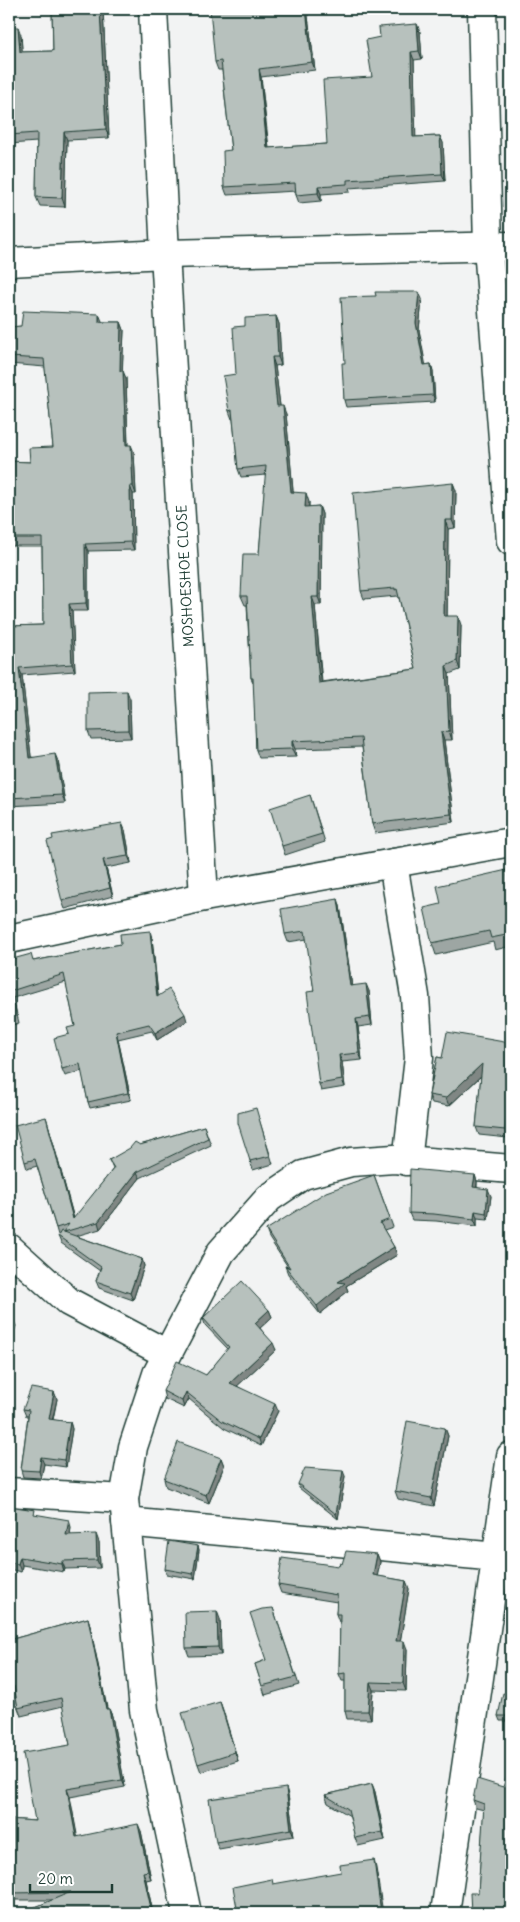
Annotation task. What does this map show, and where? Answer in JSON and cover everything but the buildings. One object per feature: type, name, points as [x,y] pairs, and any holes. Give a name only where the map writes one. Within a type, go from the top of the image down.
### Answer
[{"type":"street","name":"MOSHOESHOE CLOSE","points":[[153,9],[165,254],[204,897]]},
{"type":"street","points":[[482,9],[500,246],[511,541]]},
{"type":"street","points":[[9,262],[165,254],[500,246]]},
{"type":"street","points":[[9,939],[204,897],[511,842]]},
{"type":"street","points":[[393,863],[416,996],[420,1058],[407,1161]]},
{"type":"street","points":[[187,1913],[144,1710],[125,1510],[133,1448],[157,1374],[221,1252],[269,1198],[303,1175],[351,1162],[394,1160],[511,1169]]},
{"type":"street","points":[[9,1248],[69,1302],[168,1354]]},
{"type":"street","points":[[445,1913],[511,1456]]},
{"type":"street","points":[[9,1492],[125,1510],[497,1557]]}]
